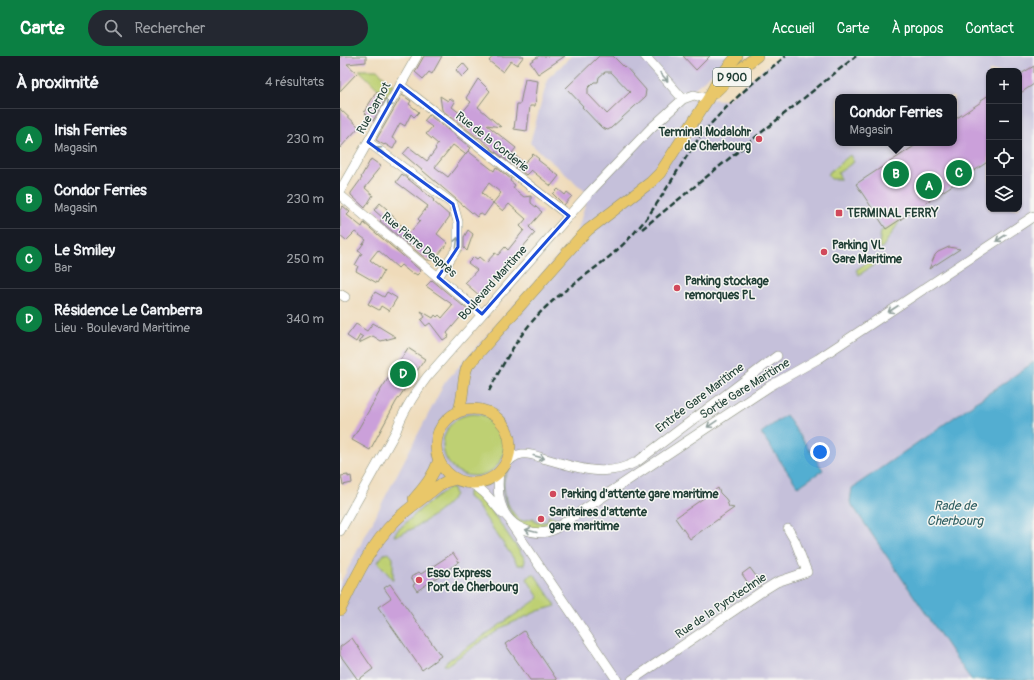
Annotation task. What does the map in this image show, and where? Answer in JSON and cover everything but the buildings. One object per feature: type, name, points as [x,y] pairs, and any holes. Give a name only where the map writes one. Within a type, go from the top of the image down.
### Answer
[{"type":"main road","name":"D 900","points":[[708,99],[719,78],[737,56]]},
{"type":"main road","name":"D 900","points":[[708,99],[734,74],[757,56]]},
{"type":"main road","points":[[458,412],[461,405],[468,364],[588,230],[656,177],[673,154],[708,99]]},
{"type":"main road","points":[[465,376],[467,393],[477,409]]},
{"type":"main road","points":[[477,409],[491,413],[499,419],[506,428],[510,440],[510,448],[508,457],[502,469],[486,481],[470,483],[456,479],[446,471],[439,460],[436,447],[438,433],[448,418],[464,410],[477,409]]},
{"type":"main road","points":[[340,610],[374,547],[429,481],[434,474],[439,460]]},
{"type":"main road","points":[[396,521],[438,486],[456,479]]},
{"type":"street","points":[[645,56],[683,99],[694,94],[708,99]]},
{"type":"street","name":"Rue Carnot","points":[[340,192],[400,85],[412,58]]},
{"type":"street","name":"Rue de la Corderie","points":[[400,85],[569,216]]},
{"type":"street","name":"Boulevard Maritime","points":[[340,531],[415,394],[427,376],[626,154],[683,99]]},
{"type":"street","points":[[368,142],[453,204],[458,222],[458,247],[438,277]]},
{"type":"street","name":"Rue Pierre Desprès","points":[[340,195],[482,314]]},
{"type":"street","name":"Sortie Gare Maritime","points":[[506,518],[519,528],[534,533],[547,532],[559,526],[733,410],[770,386],[818,359],[1034,216]]},
{"type":"street","name":"Entrée Gare Maritime","points":[[502,469],[513,457],[524,454],[586,470],[611,470],[626,467],[638,460],[777,356]]},
{"type":"street","points":[[502,469],[498,494],[506,518]]},
{"type":"street","points":[[470,483],[476,485],[506,518],[617,680]]},
{"type":"street","name":"Rue de la Pyrotechnie","points":[[632,680],[764,590],[777,582],[807,572],[795,541],[788,529]]},
{"type":"highlighted area","points":[[400,85],[569,216],[482,314],[438,277],[458,247],[458,222],[453,204],[368,142]]},
{"type":"shaded area","points":[[572,56],[733,56],[683,98],[726,100],[780,56],[1034,56],[1034,362],[852,489],[850,502],[971,680],[340,680],[340,584],[445,382],[576,236],[588,194],[530,143],[548,78]]},
{"type":"green space","points":[[359,70],[377,70],[393,85],[386,97]]},
{"type":"green space","points":[[850,155],[854,162],[838,173],[841,179],[831,179],[827,174]]},
{"type":"green space","points":[[902,218],[882,248],[880,248],[881,231]]},
{"type":"green space","points":[[869,261],[878,262],[859,275],[856,270]]},
{"type":"green space","points":[[468,414],[480,414],[496,423],[503,433],[505,445],[503,457],[496,467],[480,476],[468,476],[457,471],[448,462],[443,451],[443,439],[448,428],[457,419]]},
{"type":"green space","points":[[507,472],[504,482],[505,495],[513,513],[517,517],[522,521],[534,518],[535,522],[548,522],[548,516],[557,518],[562,522],[542,529],[533,529],[518,522],[512,516],[504,497],[502,485],[505,475]]},
{"type":"green space","points":[[449,488],[453,489],[455,494],[451,500],[437,513],[409,531],[394,536],[396,532],[422,508]]},
{"type":"green space","points":[[470,490],[486,503],[525,559],[524,565],[518,565],[476,504],[468,497],[468,492]]},
{"type":"green space","points":[[389,553],[393,558],[393,580],[378,562],[384,554]]},
{"type":"green space","points":[[533,574],[556,606],[538,611],[503,627],[447,665],[444,665],[446,662],[539,598],[527,579]]},
{"type":"water","name":"Rade de Cherbourg","points":[[1034,362],[1034,680],[971,680],[850,502],[852,488]]},
{"type":"water","points":[[786,415],[823,470],[798,487],[761,433]]},
{"type":"railway","points":[[489,391],[514,346],[529,325],[547,306],[615,252],[635,232],[653,209],[700,137],[709,126],[741,94],[786,56]]},
{"type":"railway","points":[[642,229],[856,56]]},
{"type":"place","name":"Terminal Modalohr de Cherbourg","points":[[759,139]]},
{"type":"place","name":"Le Smiley","points":[[959,173]]},
{"type":"place","name":"Condor Ferries","points":[[896,174]]},
{"type":"place","name":"Irish Ferries","points":[[929,186]]},
{"type":"place","name":"TERMINAL FERRY","points":[[839,213]]},
{"type":"place","name":"Parking VL Gare Maritime","points":[[824,252]]},
{"type":"place","name":"Parking stockage remorques PL","points":[[677,288]]},
{"type":"place","name":"Résidence Le Camberra","points":[[403,374]]},
{"type":"place","name":"Parking d'attente gare maritime","points":[[553,494]]},
{"type":"place","name":"Sanitaires d'attente gare maritime","points":[[541,519]]},
{"type":"place","name":"Esso Express Port de Cherbourg","points":[[419,580]]}]
